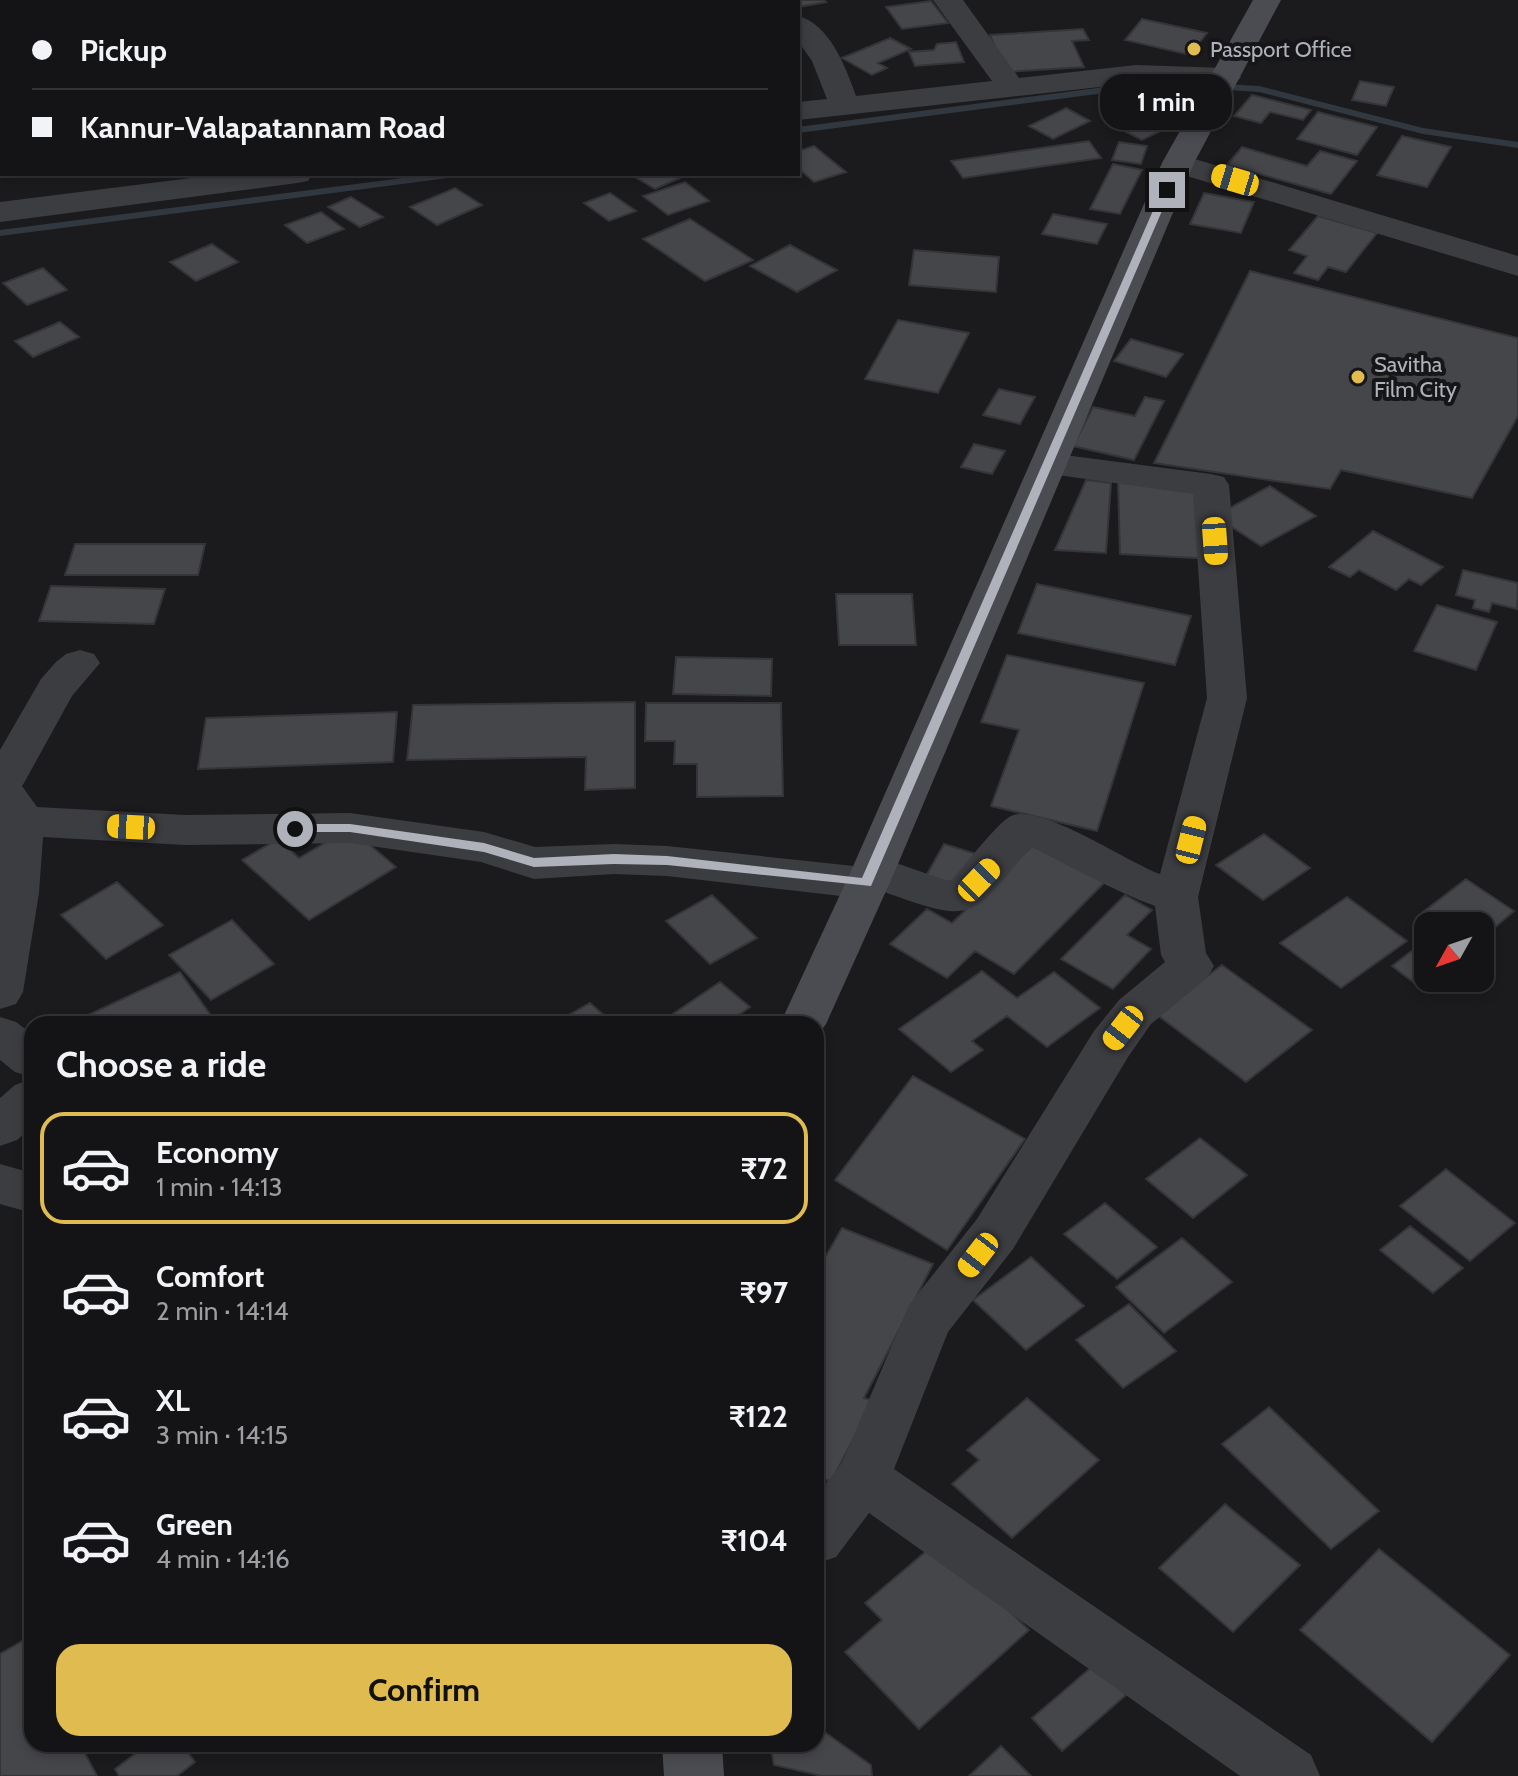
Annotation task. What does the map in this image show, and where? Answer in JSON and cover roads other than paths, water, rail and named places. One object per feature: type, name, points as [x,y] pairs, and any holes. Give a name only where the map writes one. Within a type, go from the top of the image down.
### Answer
[{"type":"main road","points":[[807,1016],[870,877],[1178,163],[1267,0]]},
{"type":"street","points":[[947,0],[1011,87]]},
{"type":"street","points":[[800,27],[813,37],[833,72],[844,105]]},
{"type":"street","points":[[800,111],[1136,74],[1226,77]]},
{"type":"street","points":[[1178,163],[1518,266]]},
{"type":"street","points":[[0,212],[216,179],[265,176]]},
{"type":"street","points":[[824,1529],[863,1478],[927,1320],[995,1234],[1111,1044],[1135,1012],[1191,966],[1184,955],[1176,897],[1227,698],[1211,485],[1049,464]]},
{"type":"street","points":[[0,992],[17,893],[7,769],[27,741],[63,675],[80,663]]},
{"type":"street","points":[[8,801],[185,830],[350,828],[484,847],[534,863],[614,859],[667,861],[870,877],[943,896],[963,896],[1024,827],[1089,856],[1126,879],[1176,897]]},
{"type":"street","points":[[0,1035],[24,1053]]},
{"type":"street","points":[[0,1127],[24,1105]]},
{"type":"street","points":[[0,1184],[24,1191]]},
{"type":"street","points":[[863,1478],[1290,1776]]},
{"type":"waterway","points":[[800,130],[1159,83],[1259,89],[1423,131],[1518,145]]},
{"type":"waterway","points":[[0,233],[441,176]]},
{"type":"place","name":"Passport Office","points":[[1194,49]]},
{"type":"place","name":"Savitha Film City","points":[[1358,377]]}]
